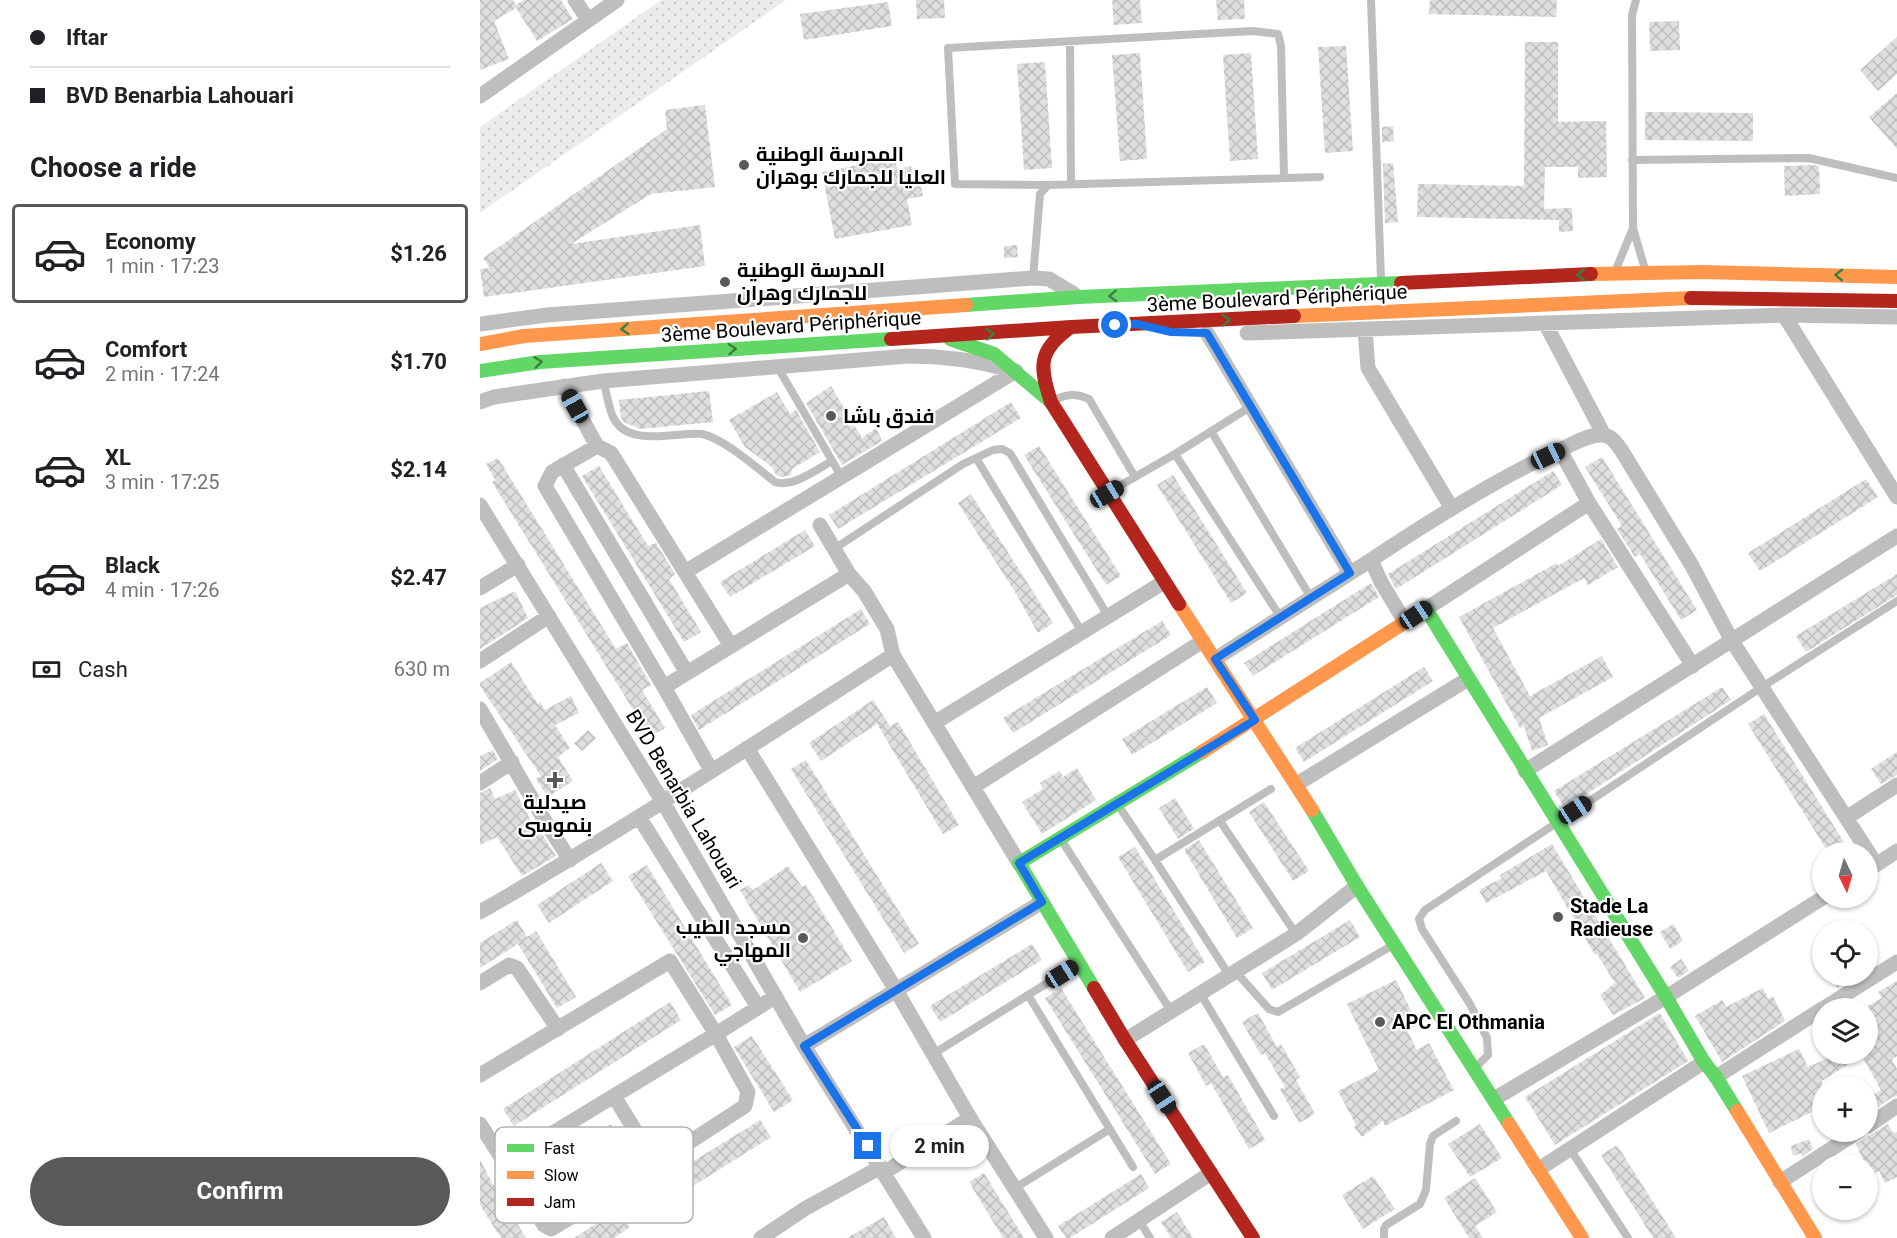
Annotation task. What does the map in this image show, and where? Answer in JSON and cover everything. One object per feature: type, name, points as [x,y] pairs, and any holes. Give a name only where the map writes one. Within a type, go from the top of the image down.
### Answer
[{"type":"main road","name":"3ème Boulevard Périphérique","points":[[480,344],[524,336],[1079,297],[1617,273],[1897,277]]},
{"type":"main road","name":"3ème Boulevard Périphérique","points":[[480,371],[540,362],[1071,327],[1709,297],[1897,301]]},
{"type":"main road","points":[[1071,327],[1049,346],[1043,364],[1051,402],[1107,494],[1297,784],[1357,886],[1582,1238]]},
{"type":"main road","points":[[941,336],[994,354],[1051,402]]},
{"type":"main road","points":[[1253,1238],[1125,1040],[1019,863],[1255,720],[1426,609],[1704,1062],[1716,1077],[1815,1238]]},
{"type":"street","points":[[575,0],[588,20]]},
{"type":"street","points":[[480,95],[616,0]]},
{"type":"street","points":[[480,324],[547,315],[1033,278],[1048,279],[1079,297]]},
{"type":"street","points":[[1880,301],[1895,320]]},
{"type":"street","points":[[1137,324],[1171,332],[1207,333],[1365,330],[1784,315],[1895,320]]},
{"type":"street","points":[[1784,315],[1897,497]]},
{"type":"street","points":[[1545,323],[1604,435]]},
{"type":"street","points":[[1365,330],[1368,368],[1451,507]]},
{"type":"street","points":[[1207,333],[1350,573]]},
{"type":"street","points":[[480,402],[494,397],[603,381],[908,356],[942,356],[976,361],[1016,371]]},
{"type":"street","points":[[685,573],[1016,371]]},
{"type":"street","points":[[564,386],[597,446],[611,453],[731,646]]},
{"type":"street","points":[[1215,659],[1451,507],[1560,450],[1592,436],[1604,435],[1612,438],[1620,448],[1690,564],[1732,640],[1846,818],[1859,842]]},
{"type":"street","points":[[597,446],[552,472],[545,486],[711,770]]},
{"type":"street","points":[[1560,450],[1589,503],[1693,666]]},
{"type":"street","points":[[563,465],[687,673]]},
{"type":"street","points":[[1426,609],[1589,503]]},
{"type":"street","name":"BVD Benarbia Lahouari","points":[[480,505],[663,802],[804,1046],[883,1169],[924,1238]]},
{"type":"street","points":[[820,525],[849,574],[864,591],[887,629],[893,655],[1019,863]]},
{"type":"street","points":[[1525,771],[1897,536]]},
{"type":"street","points":[[1371,560],[1381,582],[1405,622]]},
{"type":"street","points":[[480,588],[518,565]]},
{"type":"street","points":[[664,687],[849,574]]},
{"type":"street","points":[[934,723],[1164,582]]},
{"type":"street","points":[[480,661],[549,616]]},
{"type":"street","points":[[973,786],[1203,641]]},
{"type":"street","points":[[480,912],[570,860],[893,655]]},
{"type":"street","points":[[1297,784],[1468,680]]},
{"type":"street","points":[[480,709],[570,860]]},
{"type":"street","points":[[747,748],[896,990],[970,1118],[1046,1238]]},
{"type":"street","points":[[480,783],[512,762]]},
{"type":"street","points":[[1846,818],[1897,785]]},
{"type":"street","points":[[639,817],[758,1007]]},
{"type":"street","points":[[1878,863],[1897,851]]},
{"type":"street","points":[[1125,1040],[1296,934],[1357,886]]},
{"type":"street","points":[[804,1046],[1042,902]]},
{"type":"street","points":[[1494,1099],[1666,997],[1812,905]]},
{"type":"street","points":[[480,1075],[670,961],[748,1092],[746,1106],[693,1140]]},
{"type":"street","points":[[1840,998],[1897,962]]},
{"type":"street","points":[[480,983],[509,965],[517,968],[558,1029]]},
{"type":"street","points":[[563,1127],[716,1035],[775,996]]},
{"type":"street","points":[[1716,1077],[1812,1016]]},
{"type":"street","points":[[1539,1169],[1704,1062]]},
{"type":"street","points":[[614,1096],[633,1127]]},
{"type":"street","points":[[1878,1118],[1897,1106]]},
{"type":"street","points":[[761,1238],[806,1208],[883,1169],[970,1118]]},
{"type":"street","points":[[480,1124],[495,1146]]},
{"type":"street","points":[[1780,1182],[1842,1142]]},
{"type":"street","points":[[1112,1238],[1211,1173]]},
{"type":"street","points":[[542,1223],[551,1229],[561,1223]]},
{"type":"lane","points":[[1371,0],[1381,284]]},
{"type":"lane","points":[[1636,0],[1632,15],[1633,228],[1646,273]]},
{"type":"lane","points":[[1284,178],[1281,46],[1278,34],[1253,31],[948,48],[955,184],[1048,185],[1320,177]]},
{"type":"lane","points":[[1070,42],[1071,184]]},
{"type":"lane","points":[[1632,160],[1809,158],[1897,178]]},
{"type":"lane","points":[[1033,278],[1040,194],[1048,185]]},
{"type":"lane","points":[[1617,273],[1618,262],[1633,228]]},
{"type":"lane","points":[[777,365],[841,476]]},
{"type":"lane","points":[[603,381],[614,418],[625,429],[645,437],[702,434],[718,439],[775,482],[782,484],[832,461]]},
{"type":"lane","points":[[1051,402],[1065,395],[1078,394],[1089,399],[1135,477]]},
{"type":"lane","points":[[1107,494],[1250,406]]},
{"type":"lane","points":[[1211,431],[1311,598]]},
{"type":"lane","points":[[834,549],[963,464],[993,450],[1002,449],[1010,453],[1108,616]]},
{"type":"lane","points":[[1175,454],[1281,618]]},
{"type":"lane","points":[[976,458],[1082,632]]},
{"type":"lane","points":[[1474,1069],[1488,1055],[1487,1038],[1470,1004],[1422,929],[1419,919],[1425,910],[1762,687],[1897,601]]},
{"type":"lane","points":[[1155,860],[1270,789]]},
{"type":"lane","points":[[1117,804],[1232,973],[1269,1009],[1278,1012],[1394,944]]},
{"type":"lane","points":[[1220,821],[1296,934]]},
{"type":"lane","points":[[1060,838],[1171,1011]]},
{"type":"lane","points":[[933,1054],[1079,963]]},
{"type":"lane","points":[[1200,993],[1274,1116]]},
{"type":"lane","points":[[1028,995],[1133,1167]]},
{"type":"lane","points":[[1384,1238],[1386,1225],[1420,1204],[1426,1190],[1430,1144],[1433,1136],[1456,1121]]},
{"type":"lane","points":[[1014,1188],[1110,1129]]},
{"type":"lane","points":[[1570,1149],[1628,1238]]},
{"type":"lane","points":[[1139,1220],[1150,1238]]},
{"type":"shaded area","points":[[661,0],[786,0],[480,213],[480,127]]},
{"type":"building","points":[[480,0],[513,0],[516,5],[524,0],[561,0],[573,19],[537,41],[516,8],[494,21],[509,59],[480,70]]},
{"type":"building","points":[[916,0],[944,0],[945,18],[917,19]]},
{"type":"building","points":[[1112,0],[1140,0],[1142,23],[1114,25]]},
{"type":"building","points":[[1216,0],[1244,0],[1245,19],[1218,20]]},
{"type":"building","points":[[1430,0],[1557,0],[1556,17],[1429,14]]},
{"type":"building","points":[[888,2],[892,26],[804,40],[800,14]]},
{"type":"building","points":[[1679,21],[1680,50],[1650,51],[1649,22]]},
{"type":"building","points":[[1897,37],[1897,74],[1878,91],[1860,70]]},
{"type":"building","points":[[1525,42],[1558,42],[1558,122],[1606,121],[1607,177],[1578,178],[1578,167],[1545,167],[1544,209],[1572,208],[1573,231],[1559,232],[1559,220],[1417,217],[1418,184],[1524,186]]},
{"type":"building","points":[[1346,46],[1353,151],[1325,153],[1318,47]]},
{"type":"building","points":[[1140,53],[1147,159],[1120,161],[1112,55]]},
{"type":"building","points":[[1251,53],[1258,159],[1230,161],[1223,55]]},
{"type":"building","points":[[1045,62],[1052,168],[1024,170],[1017,64]]},
{"type":"building","points":[[1897,93],[1897,149],[1869,117]]},
{"type":"building","points":[[705,105],[715,187],[651,194],[571,244],[700,225],[705,266],[484,297],[480,269],[490,268],[483,258],[667,129],[665,110]]},
{"type":"building","points":[[1645,112],[1753,113],[1753,141],[1645,140]]},
{"type":"building","points":[[1393,126],[1394,141],[1382,142],[1382,127]]},
{"type":"building","points":[[895,158],[897,169],[911,166],[914,182],[920,181],[923,196],[907,199],[912,225],[835,239],[822,172]]},
{"type":"building","points":[[1393,163],[1398,222],[1385,223],[1383,164]]},
{"type":"building","points":[[1784,166],[1819,166],[1820,194],[1785,196]]},
{"type":"building","points":[[1017,245],[1018,257],[1004,258],[1004,246]]},
{"type":"building","name":"فندق باشا","points":[[831,386],[862,438],[876,428],[882,441],[842,465],[806,403]]},
{"type":"building","points":[[709,391],[713,422],[640,429],[624,422],[621,417],[619,400]]},
{"type":"building","points":[[777,392],[790,414],[796,410],[820,452],[792,469],[791,475],[782,477],[776,475],[773,468],[745,447],[729,420]]},
{"type":"building","points":[[1011,402],[1021,418],[838,529],[829,515]]},
{"type":"building","points":[[1039,446],[1121,576],[1106,585],[1024,455]]},
{"type":"building","points":[[1602,457],[1697,610],[1681,620],[1640,554],[1635,557],[1617,529],[1622,526],[1585,467]]},
{"type":"building","points":[[498,458],[616,649],[627,643],[651,685],[642,690],[665,728],[650,737],[492,482],[495,480],[486,464]]},
{"type":"building","points":[[599,466],[648,546],[656,543],[675,574],[669,579],[701,632],[684,642],[582,476]]},
{"type":"building","points":[[1553,471],[1562,485],[1396,589],[1388,574]]},
{"type":"building","points":[[1173,475],[1247,593],[1231,603],[1157,485]]},
{"type":"building","points":[[1866,479],[1878,497],[1760,571],[1748,553]]},
{"type":"building","points":[[971,494],[1053,623],[1038,633],[1015,592],[958,503]]},
{"type":"building","points":[[805,530],[815,546],[730,597],[720,582]]},
{"type":"building","points":[[1601,539],[1618,567],[1588,585],[1584,578],[1493,628],[1530,696],[1602,656],[1613,677],[1539,718],[1548,745],[1532,751],[1524,726],[1520,728],[1459,617],[1557,563],[1558,566]]},
{"type":"building","points":[[1897,574],[1897,595],[1806,652],[1796,636]]},
{"type":"building","points":[[1371,583],[1379,597],[1253,676],[1244,663]]},
{"type":"building","points":[[515,591],[528,618],[480,649],[480,608]]},
{"type":"building","points":[[861,609],[870,624],[699,730],[691,715]]},
{"type":"building","points":[[1162,621],[1171,635],[1013,733],[1003,718]]},
{"type":"building","points":[[511,662],[538,704],[540,702],[545,710],[571,696],[579,713],[555,725],[570,748],[558,757],[573,781],[548,797],[536,779],[541,776],[480,686],[480,683]]},
{"type":"building","points":[[1424,667],[1433,681],[1304,762],[1295,748]]},
{"type":"building","points":[[1207,687],[1217,703],[1132,755],[1122,739]]},
{"type":"building","points":[[1722,687],[1731,700],[1565,808],[1554,791]]},
{"type":"building","points":[[873,700],[890,726],[898,722],[959,825],[943,834],[877,724],[821,761],[809,743]]},
{"type":"building","points":[[1764,714],[1844,842],[1822,842],[1748,724]]},
{"type":"building","points":[[588,730],[596,738],[582,751],[574,743]]},
{"type":"building","points":[[493,750],[498,759],[480,771],[480,756]]},
{"type":"building","points":[[1897,752],[1897,775],[1881,784],[1871,769]]},
{"type":"building","points":[[806,760],[919,944],[904,953],[791,769]]},
{"type":"building","points":[[1077,768],[1096,800],[1042,834],[1022,802],[1043,789],[1040,783],[1059,771],[1063,777]]},
{"type":"building","points":[[490,788],[495,799],[515,790],[537,833],[540,831],[556,856],[522,876],[497,837],[480,845],[480,793]]},
{"type":"building","points":[[1175,798],[1194,829],[1178,839],[1159,808]]},
{"type":"building","points":[[1264,802],[1309,871],[1293,881],[1249,812]]},
{"type":"building","points":[[1199,840],[1253,928],[1237,938],[1186,853],[1185,849]]},
{"type":"building","points":[[1552,844],[1645,998],[1613,1015],[1600,995],[1615,983],[1597,954],[1595,955],[1546,871],[1486,903],[1479,890],[1502,878],[1500,875]]},
{"type":"building","points":[[1135,847],[1205,962],[1188,972],[1118,857]]},
{"type":"building","points":[[601,863],[613,881],[549,923],[537,905]]},
{"type":"building","points":[[647,865],[732,1005],[715,1015],[628,876]]},
{"type":"building","name":"مسجد الطيب المهاجي","points":[[788,866],[802,887],[806,885],[852,961],[800,992],[740,890],[749,885],[753,890]]},
{"type":"building","points":[[517,920],[527,937],[536,931],[576,997],[557,1008],[518,944],[480,968],[480,943]]},
{"type":"building","points":[[1350,920],[1360,937],[1272,990],[1262,973]]},
{"type":"building","points":[[1673,924],[1683,941],[1670,949],[1660,932]]},
{"type":"building","points":[[1032,944],[1042,960],[940,1022],[930,1006]]},
{"type":"building","points":[[1681,959],[1689,971],[1678,978],[1670,967]]},
{"type":"building","points":[[1396,980],[1418,1025],[1407,1030],[1417,1050],[1429,1043],[1454,1090],[1385,1126],[1383,1121],[1362,1137],[1354,1127],[1356,1125],[1338,1091],[1379,1070],[1347,1004]]},
{"type":"building","points":[[1897,981],[1897,1056],[1892,1059],[1897,1069],[1897,1096],[1878,1107],[1878,1092],[1881,1090],[1878,1085],[1878,1076],[1873,1076],[1866,1064],[1878,1064],[1878,1000],[1882,998],[1878,992]]},
{"type":"building","points":[[1061,988],[1171,1164],[1155,1174],[1045,998]]},
{"type":"building","points":[[1763,988],[1768,999],[1773,996],[1785,1021],[1722,1062],[1695,1016],[1722,1000],[1726,1007]]},
{"type":"building","points":[[670,1002],[681,1020],[514,1126],[503,1109]]},
{"type":"building","points":[[1258,1013],[1277,1047],[1281,1044],[1300,1077],[1296,1080],[1315,1114],[1299,1123],[1280,1089],[1285,1087],[1265,1053],[1261,1055],[1242,1022]]},
{"type":"building","points":[[1660,1013],[1688,1061],[1555,1145],[1525,1097]]},
{"type":"building","points":[[752,1036],[793,1100],[774,1112],[734,1047]]},
{"type":"building","points":[[1204,1044],[1223,1077],[1228,1075],[1265,1140],[1249,1149],[1211,1083],[1206,1086],[1188,1053]]},
{"type":"building","points":[[1799,1049],[1808,1067],[1815,1064],[1849,1064],[1830,1076],[1812,1076],[1812,1112],[1769,1133],[1742,1076]]},
{"type":"building","points":[[760,1120],[771,1137],[693,1186],[693,1161]]},
{"type":"building","points":[[1480,1124],[1502,1158],[1470,1177],[1448,1144]]},
{"type":"building","points":[[1888,1124],[1893,1133],[1897,1132],[1897,1177],[1885,1183],[1878,1171],[1878,1154],[1860,1154],[1856,1144],[1878,1142],[1878,1130]]},
{"type":"building","points":[[1809,1139],[1813,1149],[1803,1156],[1802,1153],[1793,1156],[1791,1146]]},
{"type":"building","points":[[1617,1145],[1676,1238],[1653,1238],[1601,1155]]},
{"type":"building","points":[[480,1160],[495,1187],[495,1223],[517,1223],[526,1238],[501,1238],[480,1205]]},
{"type":"building","points":[[984,1173],[1024,1238],[1003,1238],[969,1182]]},
{"type":"building","points":[[1141,1174],[1149,1188],[1070,1238],[1066,1238],[1058,1226]]},
{"type":"building","points":[[1373,1176],[1395,1209],[1363,1229],[1342,1195]]},
{"type":"building","points":[[1475,1178],[1497,1212],[1475,1226],[1483,1238],[1469,1238],[1444,1198]]},
{"type":"building","points":[[1177,1212],[1193,1238],[1171,1238],[1161,1222]]},
{"type":"building","points":[[884,1217],[896,1238],[847,1238]]},
{"type":"building","points":[[597,1223],[627,1223],[630,1227],[614,1238],[574,1238]]},
{"type":"traffic: fast","points":[[966,305],[1079,297],[1401,283]]},
{"type":"traffic: fast","points":[[480,371],[540,362],[891,339]]},
{"type":"traffic: fast","points":[[950,339],[994,354],[1051,402]]},
{"type":"traffic: fast","points":[[1410,619],[1426,609],[1704,1062],[1737,1111]]},
{"type":"traffic: fast","points":[[1094,988],[1019,863],[1202,752]]},
{"type":"traffic: fast","points":[[1312,810],[1357,886],[1509,1124]]},
{"type":"traffic: slow","points":[[1591,274],[1703,272],[1897,277]]},
{"type":"traffic: slow","points":[[1294,316],[1691,298]]},
{"type":"traffic: slow","points":[[480,344],[524,336],[966,305]]},
{"type":"traffic: slow","points":[[1179,604],[1312,810]]},
{"type":"traffic: slow","points":[[1202,752],[1410,619]]},
{"type":"traffic: slow","points":[[1737,1111],[1815,1238]]},
{"type":"traffic: slow","points":[[1509,1124],[1582,1238]]},
{"type":"traffic: jam","points":[[1401,283],[1591,274]]},
{"type":"traffic: jam","points":[[1691,298],[1897,301]]},
{"type":"traffic: jam","points":[[891,339],[1294,316]]},
{"type":"traffic: jam","points":[[1071,327],[1052,343],[1044,360],[1044,378],[1051,402],[1179,604]]},
{"type":"traffic: jam","points":[[1094,988],[1253,1238]]},
{"type":"place","name":"المدرسة الوطنية العليا للجمارك بوهران","points":[[744,165]]},
{"type":"place","name":"المدرسة الوطنية للجمارك وهران","points":[[725,282]]},
{"type":"place","name":"فندق باشا","points":[[831,416]]},
{"type":"place","name":"صيدلية بنموسى","points":[[555,780]]},
{"type":"place","name":"Stade La Radieuse","points":[[1558,917]]},
{"type":"place","name":"مسجد الطيب المهاجي","points":[[803,938]]},
{"type":"place","name":"APC El Othmania","points":[[1380,1022]]},
{"type":"route","points":[[868,1146],[804,1046],[1042,902],[1019,863],[1255,720],[1215,659],[1350,573],[1207,333],[1171,332],[1137,324],[1115,325]]}]
